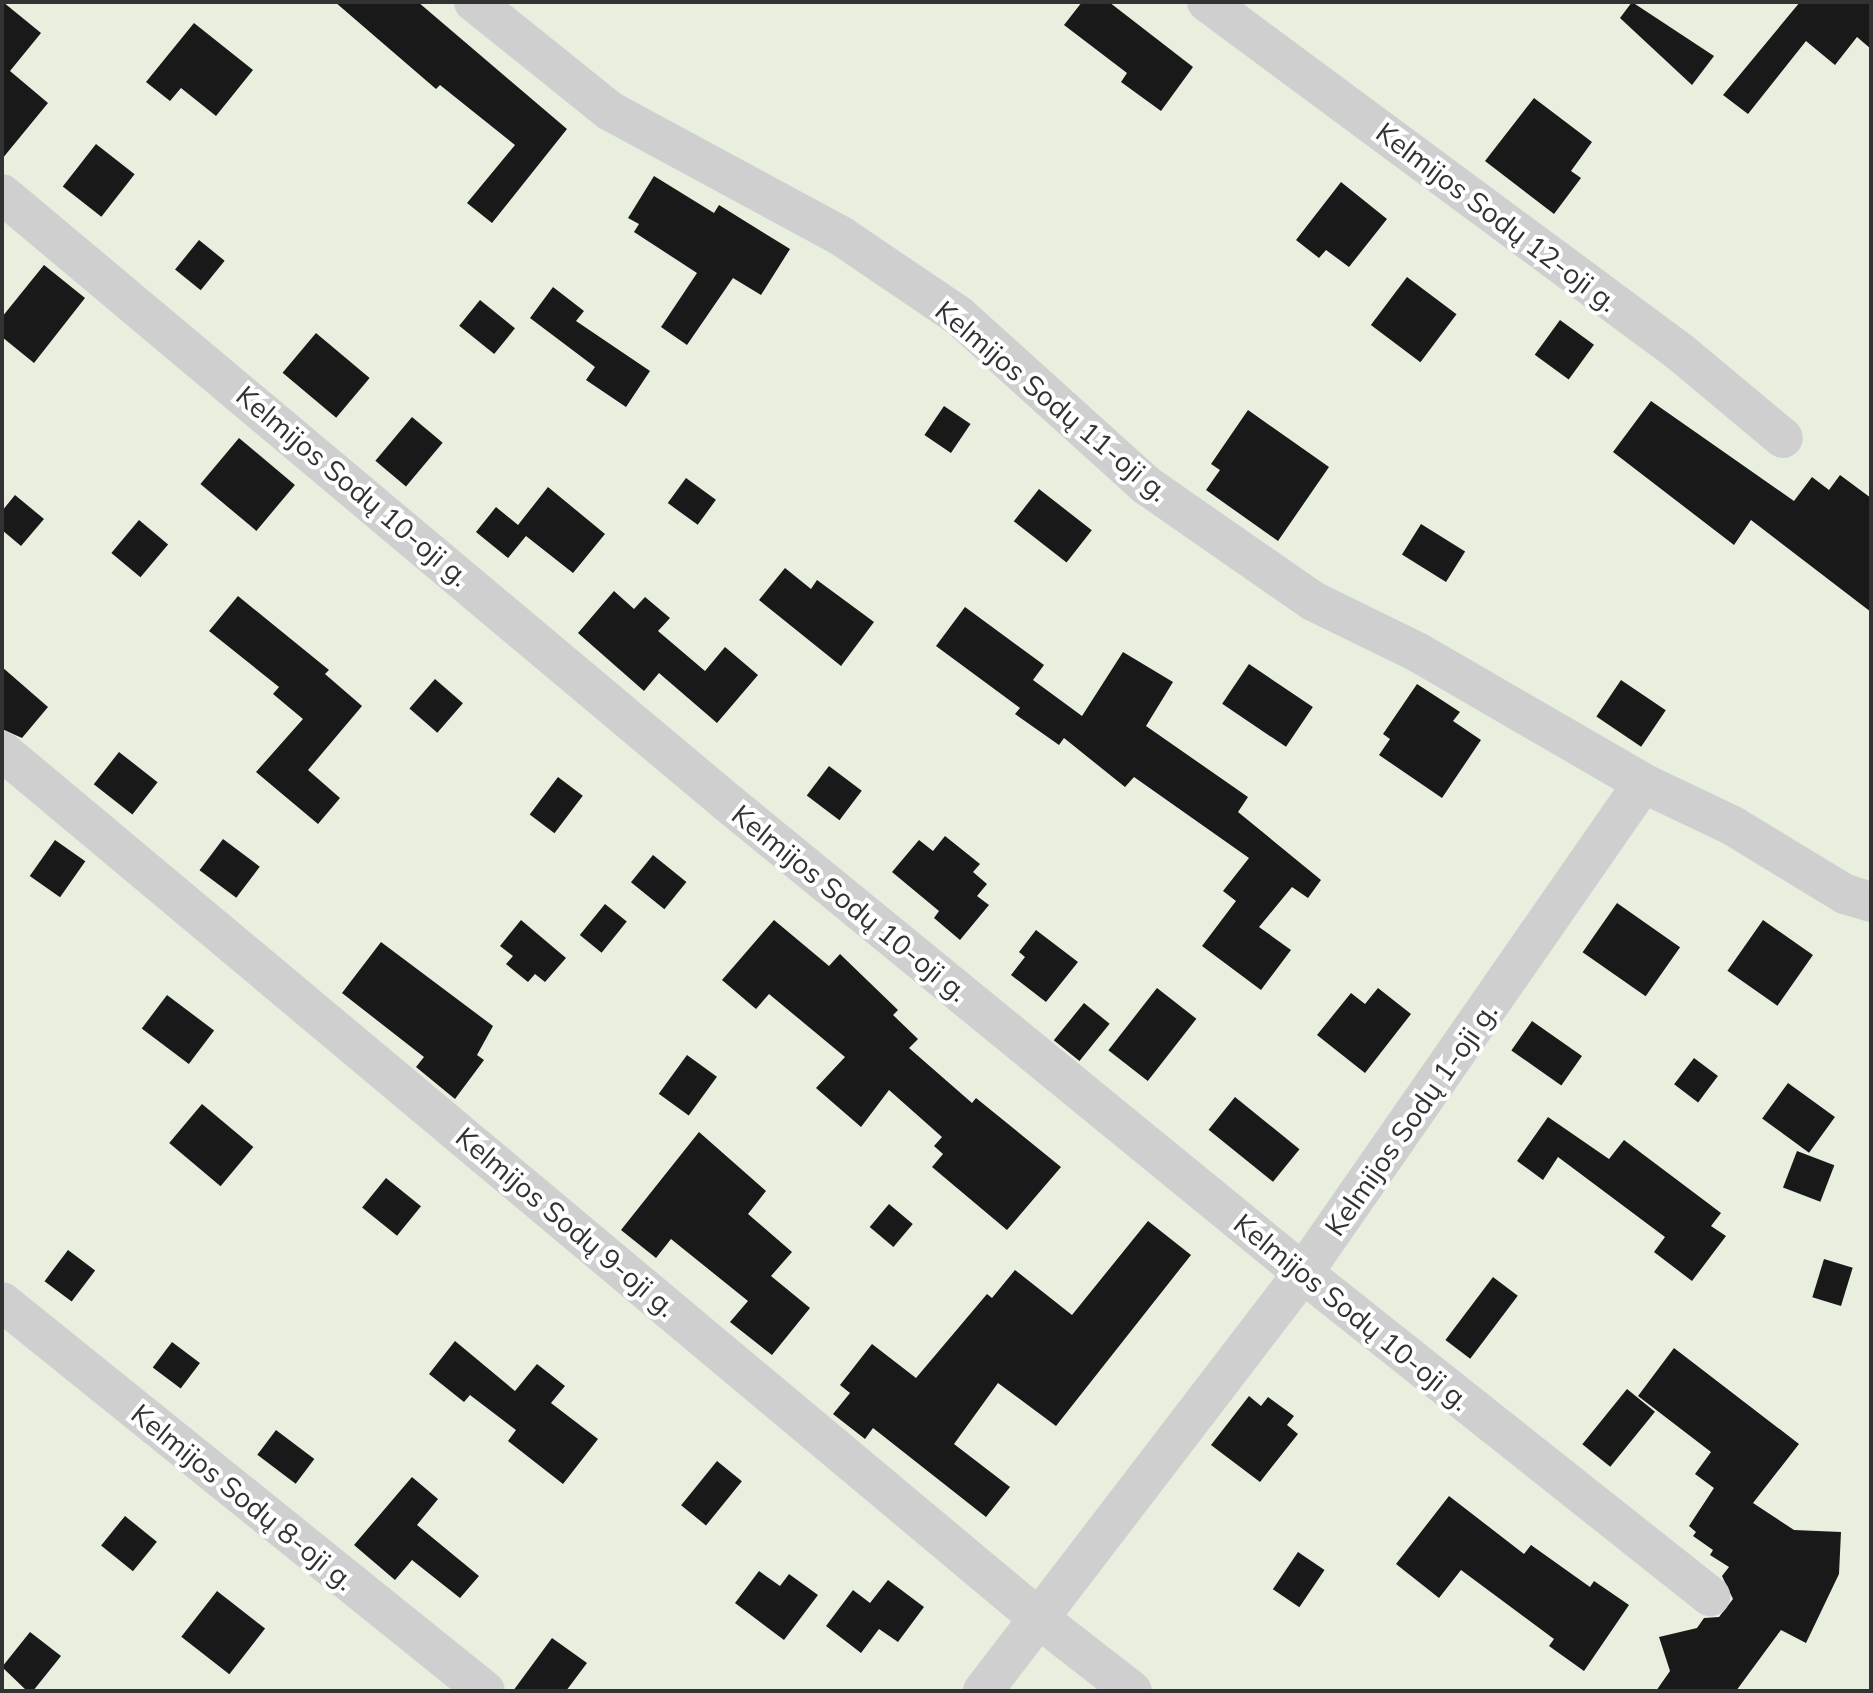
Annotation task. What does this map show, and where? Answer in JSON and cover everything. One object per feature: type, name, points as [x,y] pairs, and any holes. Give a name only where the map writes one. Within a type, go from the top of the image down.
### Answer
[{"type":"street","name":"Kelmijos Sodų 11-oji g.","points":[[474,2],[610,111],[841,236],[959,316],[1146,485],[1313,601],[1419,653],[1643,783]]},
{"type":"street","name":"Kelmijos Sodų 12-oji g.","points":[[1207,2],[1680,352],[1783,438]]},
{"type":"street","name":"Kelmijos Sodų 10-oji g.","points":[[2,194],[728,803],[1303,1273],[1710,1596]]},
{"type":"street","name":"Kelmijos Sodų 9-oji g.","points":[[2,751],[1037,1617],[1132,1691]]},
{"type":"street","points":[[1643,783],[1733,826],[1845,894],[1871,902]]},
{"type":"street","name":"Kelmijos Sodų 1-oji g.","points":[[983,1691],[1303,1273],[1643,783]]},
{"type":"street","name":"Kelmijos Sodų 8-oji g.","points":[[2,1302],[485,1691]]},
{"type":"green space","points":[[2,2],[1871,2],[1871,1691],[2,1691]]},
{"type":"building","points":[[3,2],[41,33],[10,71],[48,103],[2,159]]},
{"type":"building","points":[[335,2],[418,2],[567,129],[492,223],[467,203],[515,145],[440,85],[436,89]]},
{"type":"building","points":[[1082,2],[1109,2],[1193,67],[1161,111],[1121,82],[1127,73],[1064,25]]},
{"type":"building","points":[[1632,2],[1714,56],[1692,85],[1620,18]]},
{"type":"building","points":[[1800,2],[1871,2],[1871,49],[1857,37],[1835,65],[1806,41],[1748,114],[1723,95]]},
{"type":"building","points":[[194,23],[253,70],[216,116],[181,88],[170,101],[146,82]]},
{"type":"building","points":[[1534,98],[1592,142],[1571,171],[1581,178],[1554,214],[1485,161]]},
{"type":"building","points":[[96,144],[135,174],[101,217],[63,187]]},
{"type":"building","points":[[654,176],[714,213],[719,205],[790,249],[761,295],[733,278],[687,345],[661,327],[697,273],[634,232],[639,224],[628,218]]},
{"type":"building","points":[[1341,182],[1387,219],[1349,267],[1326,250],[1319,258],[1296,240]]},
{"type":"building","points":[[199,240],[225,261],[201,290],[175,270]]},
{"type":"building","points":[[44,265],[85,298],[34,363],[2,337],[2,317]]},
{"type":"building","points":[[1407,277],[1457,314],[1420,362],[1371,325]]},
{"type":"building","points":[[553,287],[584,311],[576,321],[650,371],[626,407],[586,380],[595,367],[530,318]]},
{"type":"building","points":[[480,300],[515,328],[494,354],[459,326]]},
{"type":"building","points":[[1560,320],[1594,345],[1569,379],[1535,355]]},
{"type":"building","points":[[316,333],[370,378],[336,418],[283,373]]},
{"type":"building","points":[[1651,401],[1794,501],[1812,477],[1829,490],[1840,475],[1871,498],[1871,612],[1751,520],[1734,545],[1613,452]]},
{"type":"building","points":[[944,406],[971,424],[951,453],[924,435]]},
{"type":"building","points":[[1248,410],[1329,467],[1278,541],[1206,490],[1220,470],[1211,464]]},
{"type":"building","points":[[412,417],[443,443],[406,486],[375,461]]},
{"type":"building","points":[[239,438],[295,485],[256,531],[200,484]]},
{"type":"building","points":[[686,478],[716,500],[698,525],[668,503]]},
{"type":"building","points":[[548,487],[605,534],[573,573],[526,536],[508,558],[476,532],[496,507],[518,525]]},
{"type":"building","points":[[1039,489],[1092,530],[1067,563],[1014,521]]},
{"type":"building","points":[[15,495],[44,519],[21,546],[2,530],[2,511]]},
{"type":"building","points":[[139,520],[168,544],[140,577],[111,553]]},
{"type":"building","points":[[1421,524],[1465,552],[1446,582],[1402,555]]},
{"type":"building","points":[[785,568],[811,589],[817,580],[874,622],[841,666],[759,600]]},
{"type":"building","points":[[614,591],[634,609],[645,597],[670,618],[658,631],[705,671],[725,647],[758,675],[717,723],[659,673],[644,691],[578,633]]},
{"type":"building","points":[[238,596],[329,670],[325,674],[362,706],[308,770],[340,798],[318,824],[256,772],[303,719],[273,694],[279,687],[209,631]]},
{"type":"building","points":[[965,607],[1044,665],[1033,680],[1082,716],[1123,652],[1173,682],[1146,726],[1248,797],[1238,812],[1321,880],[1308,898],[1292,887],[1259,927],[1291,950],[1261,990],[1202,946],[1236,901],[1223,891],[1249,858],[1134,777],[1125,787],[1064,738],[1059,745],[1015,714],[1020,708],[936,646]]},
{"type":"building","points":[[1249,664],[1313,707],[1286,747],[1222,704]]},
{"type":"building","points":[[2,667],[48,707],[22,738],[2,729]]},
{"type":"building","points":[[435,679],[463,703],[437,733],[409,708]]},
{"type":"building","points":[[1621,680],[1666,710],[1641,747],[1596,716]]},
{"type":"building","points":[[1417,684],[1460,712],[1453,721],[1481,740],[1442,798],[1379,755],[1390,739],[1383,734]]},
{"type":"building","points":[[119,752],[158,782],[132,814],[94,784]]},
{"type":"building","points":[[829,766],[862,791],[839,820],[807,796]]},
{"type":"building","points":[[558,777],[583,796],[554,833],[530,815]]},
{"type":"building","points":[[945,836],[980,864],[973,872],[987,884],[977,896],[989,905],[960,940],[934,918],[939,911],[892,872],[919,840],[933,851]]},
{"type":"building","points":[[223,839],[260,867],[236,898],[200,870]]},
{"type":"building","points":[[55,840],[85,861],[60,897],[30,876]]},
{"type":"building","points":[[653,855],[686,882],[664,909],[631,882]]},
{"type":"building","points":[[1617,903],[1680,947],[1646,996],[1583,952]]},
{"type":"building","points":[[605,904],[627,922],[602,953],[580,935]]},
{"type":"building","points":[[521,920],[566,958],[545,982],[535,974],[528,982],[506,964],[513,956],[500,946]]},
{"type":"building","points":[[774,920],[829,966],[840,954],[898,1010],[893,1015],[918,1039],[909,1048],[972,1103],[976,1098],[1061,1167],[1007,1230],[932,1167],[943,1154],[934,1146],[942,1137],[889,1090],[861,1127],[816,1088],[845,1057],[769,994],[756,1009],[722,980]]},
{"type":"building","points":[[1763,920],[1813,955],[1777,1006],[1727,971]]},
{"type":"building","points":[[1036,930],[1078,962],[1046,1002],[1011,975],[1025,957],[1019,952]]},
{"type":"building","points":[[381,942],[493,1026],[477,1055],[484,1060],[455,1099],[416,1067],[424,1057],[342,993]]},
{"type":"building","points":[[1157,988],[1196,1019],[1148,1081],[1108,1050]]},
{"type":"building","points":[[1378,988],[1411,1014],[1365,1073],[1317,1035],[1351,993],[1365,1004]]},
{"type":"building","points":[[167,995],[214,1031],[189,1064],[142,1029]]},
{"type":"building","points":[[1084,1003],[1110,1024],[1079,1061],[1054,1040]]},
{"type":"building","points":[[1532,1021],[1582,1056],[1561,1085],[1511,1050]]},
{"type":"building","points":[[687,1055],[717,1077],[689,1116],[659,1094]]},
{"type":"building","points":[[1694,1058],[1718,1076],[1698,1102],[1674,1084]]},
{"type":"building","points":[[1788,1083],[1835,1117],[1809,1153],[1762,1119]]},
{"type":"building","points":[[1235,1097],[1300,1149],[1273,1182],[1209,1130]]},
{"type":"building","points":[[202,1104],[253,1147],[221,1186],[169,1143]]},
{"type":"building","points":[[1548,1117],[1609,1159],[1624,1140],[1721,1213],[1711,1226],[1726,1236],[1692,1281],[1654,1252],[1665,1237],[1558,1157],[1543,1180],[1517,1161]]},
{"type":"building","points":[[699,1132],[766,1191],[748,1214],[792,1252],[771,1276],[810,1308],[772,1355],[730,1322],[748,1301],[671,1239],[656,1258],[621,1230]]},
{"type":"building","points":[[1797,1151],[1834,1165],[1820,1202],[1783,1187]]},
{"type":"building","points":[[386,1178],[421,1206],[397,1236],[362,1208]]},
{"type":"building","points":[[889,1204],[913,1224],[893,1247],[870,1227]]},
{"type":"building","points":[[1148,1221],[1191,1255],[1056,1426],[998,1383],[954,1444],[1010,1487],[986,1517],[873,1428],[865,1439],[833,1414],[850,1393],[840,1385],[872,1344],[916,1378],[987,1294],[992,1298],[1015,1270],[1072,1315]]},
{"type":"building","points":[[68,1250],[95,1270],[72,1302],[45,1281]]},
{"type":"building","points":[[1824,1259],[1853,1268],[1841,1306],[1812,1297]]},
{"type":"building","points":[[1493,1277],[1518,1296],[1470,1359],[1445,1340]]},
{"type":"building","points":[[455,1341],[515,1391],[537,1364],[565,1386],[551,1403],[598,1439],[563,1484],[508,1441],[516,1430],[470,1395],[464,1402],[429,1374]]},
{"type":"building","points":[[172,1342],[200,1363],[181,1389],[153,1368]]},
{"type":"building","points":[[1674,1348],[1799,1444],[1753,1503],[1794,1530],[1841,1532],[1839,1574],[1806,1643],[1781,1630],[1736,1691],[1656,1691],[1670,1671],[1659,1637],[1697,1628],[1704,1618],[1719,1617],[1733,1599],[1722,1576],[1729,1567],[1710,1555],[1713,1550],[1693,1536],[1696,1532],[1689,1526],[1714,1488],[1695,1474],[1711,1452],[1638,1396]]},
{"type":"building","points":[[1627,1389],[1655,1412],[1610,1467],[1582,1444]]},
{"type":"building","points":[[1249,1396],[1261,1406],[1268,1397],[1294,1416],[1287,1425],[1298,1434],[1260,1482],[1211,1445]]},
{"type":"building","points":[[276,1430],[314,1459],[296,1484],[257,1455]]},
{"type":"building","points":[[717,1461],[742,1481],[706,1525],[681,1505]]},
{"type":"building","points":[[412,1477],[438,1499],[417,1525],[479,1576],[460,1598],[412,1560],[395,1580],[354,1545]]},
{"type":"building","points":[[1449,1496],[1524,1554],[1531,1545],[1590,1587],[1594,1581],[1629,1605],[1584,1671],[1549,1646],[1554,1639],[1461,1570],[1439,1598],[1396,1564]]},
{"type":"building","points":[[125,1516],[157,1542],[133,1571],[101,1546]]},
{"type":"building","points":[[1298,1552],[1325,1570],[1299,1607],[1273,1589]]},
{"type":"building","points":[[759,1571],[780,1586],[789,1574],[818,1595],[784,1640],[735,1603]]},
{"type":"building","points":[[888,1580],[924,1607],[898,1642],[879,1629],[861,1653],[826,1626],[853,1590],[870,1603]]},
{"type":"building","points":[[217,1591],[265,1629],[229,1674],[181,1637]]},
{"type":"building","points":[[30,1632],[61,1656],[33,1691],[27,1691],[2,1667]]},
{"type":"building","points":[[552,1638],[587,1663],[566,1691],[513,1691]]}]
